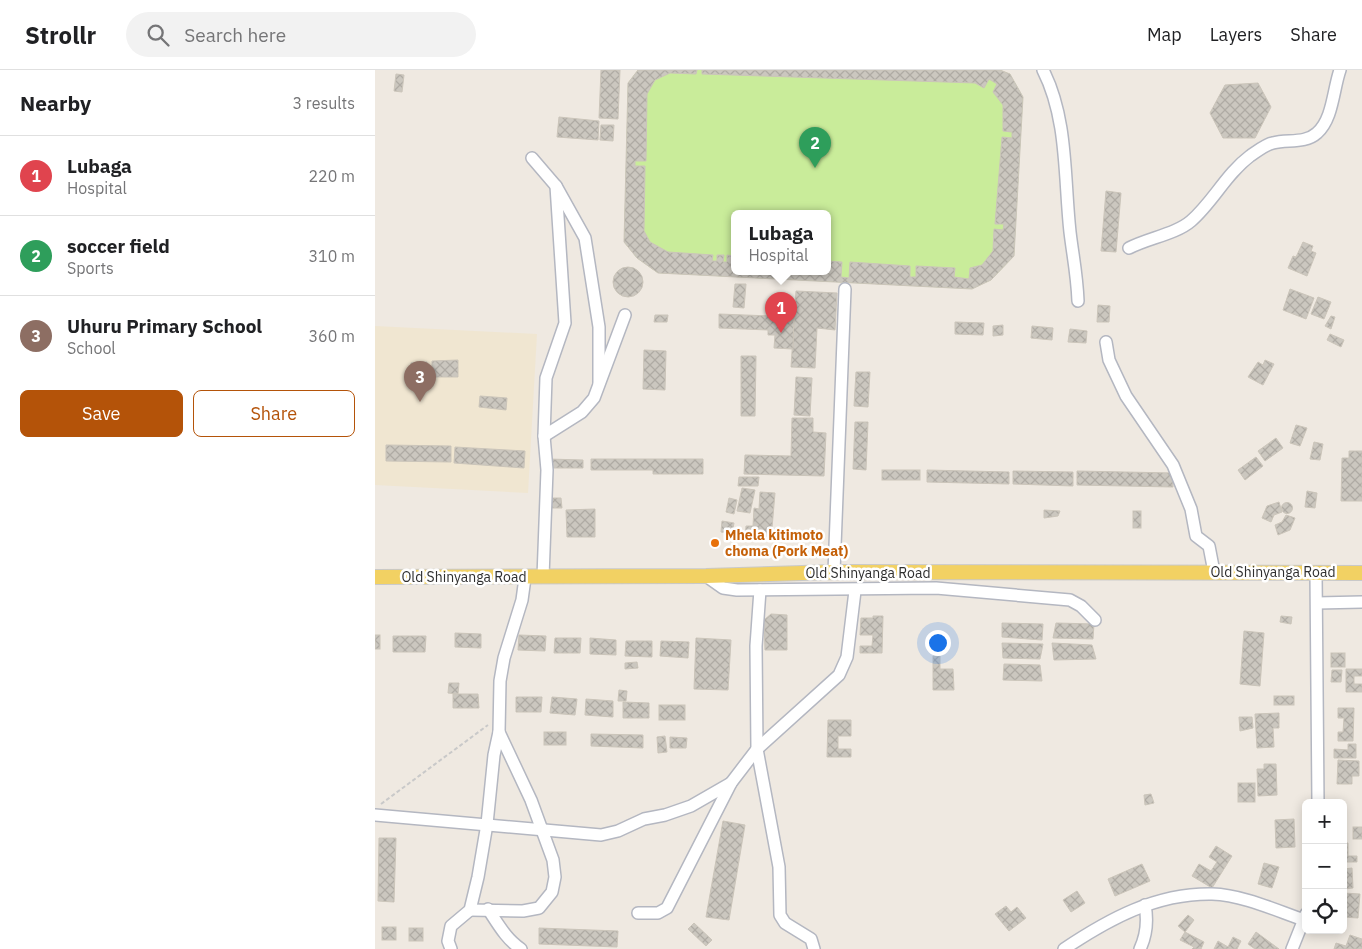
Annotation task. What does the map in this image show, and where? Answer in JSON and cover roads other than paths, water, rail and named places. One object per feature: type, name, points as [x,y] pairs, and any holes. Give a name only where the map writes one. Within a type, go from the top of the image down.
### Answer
[{"type":"main road","name":"Old Shinyanga Road","points":[[375,577],[525,578],[706,576],[834,572],[1362,573]]},
{"type":"street","points":[[1043,70],[1053,89],[1064,154],[1070,233],[1077,271],[1077,300]]},
{"type":"street","points":[[1129,248],[1145,239],[1171,232],[1191,222],[1224,180],[1249,156],[1272,143],[1296,142],[1316,135],[1327,122],[1334,86],[1340,70]]},
{"type":"street","points":[[532,158],[556,186],[585,238],[599,327],[599,383]]},
{"type":"street","points":[[543,577],[547,470],[545,436],[546,378],[565,323],[556,186]]},
{"type":"street","points":[[834,572],[845,289]]},
{"type":"street","points":[[545,436],[582,412],[594,398],[625,315]]},
{"type":"street","points":[[1105,342],[1109,360],[1127,396],[1168,454],[1191,509],[1196,536],[1209,546],[1214,572]]},
{"type":"street","points":[[1316,573],[1318,799]]},
{"type":"street","points":[[706,576],[723,588],[760,590],[936,588],[1070,600],[1081,606],[1095,620]]},
{"type":"street","points":[[470,910],[487,824],[494,755],[499,732],[500,681],[504,658],[522,600],[525,578]]},
{"type":"street","points":[[760,590],[756,656],[757,749],[779,867],[780,915],[785,923],[811,939],[814,949]]},
{"type":"street","points":[[638,913],[658,914],[667,908],[731,783],[757,749],[839,676],[847,657],[855,590]]},
{"type":"street","points":[[1317,603],[1362,602]]},
{"type":"street","points":[[451,949],[448,941],[451,926],[470,910],[523,911],[539,908],[552,892],[555,877],[553,860],[531,800],[499,732]]},
{"type":"street","points":[[375,815],[540,828],[601,836],[618,831],[644,819],[665,816],[691,806],[731,783]]},
{"type":"street","points":[[1064,949],[1113,918],[1145,905],[1172,898],[1213,894],[1246,900],[1302,916]]},
{"type":"street","points":[[1140,949],[1146,936],[1147,918],[1145,905]]},
{"type":"street","points":[[488,909],[512,944],[521,949]]},
{"type":"street","points":[[1292,949],[1302,924]]},
{"type":"place","name":"soccer field","points":[[815,168]]},
{"type":"place","name":"Lubaga","points":[[781,333]]},
{"type":"place","name":"Uhuru Primary School","points":[[420,402]]},
{"type":"place","name":"Mhela kitimoto choma (Pork Meat)","points":[[715,543]]}]
